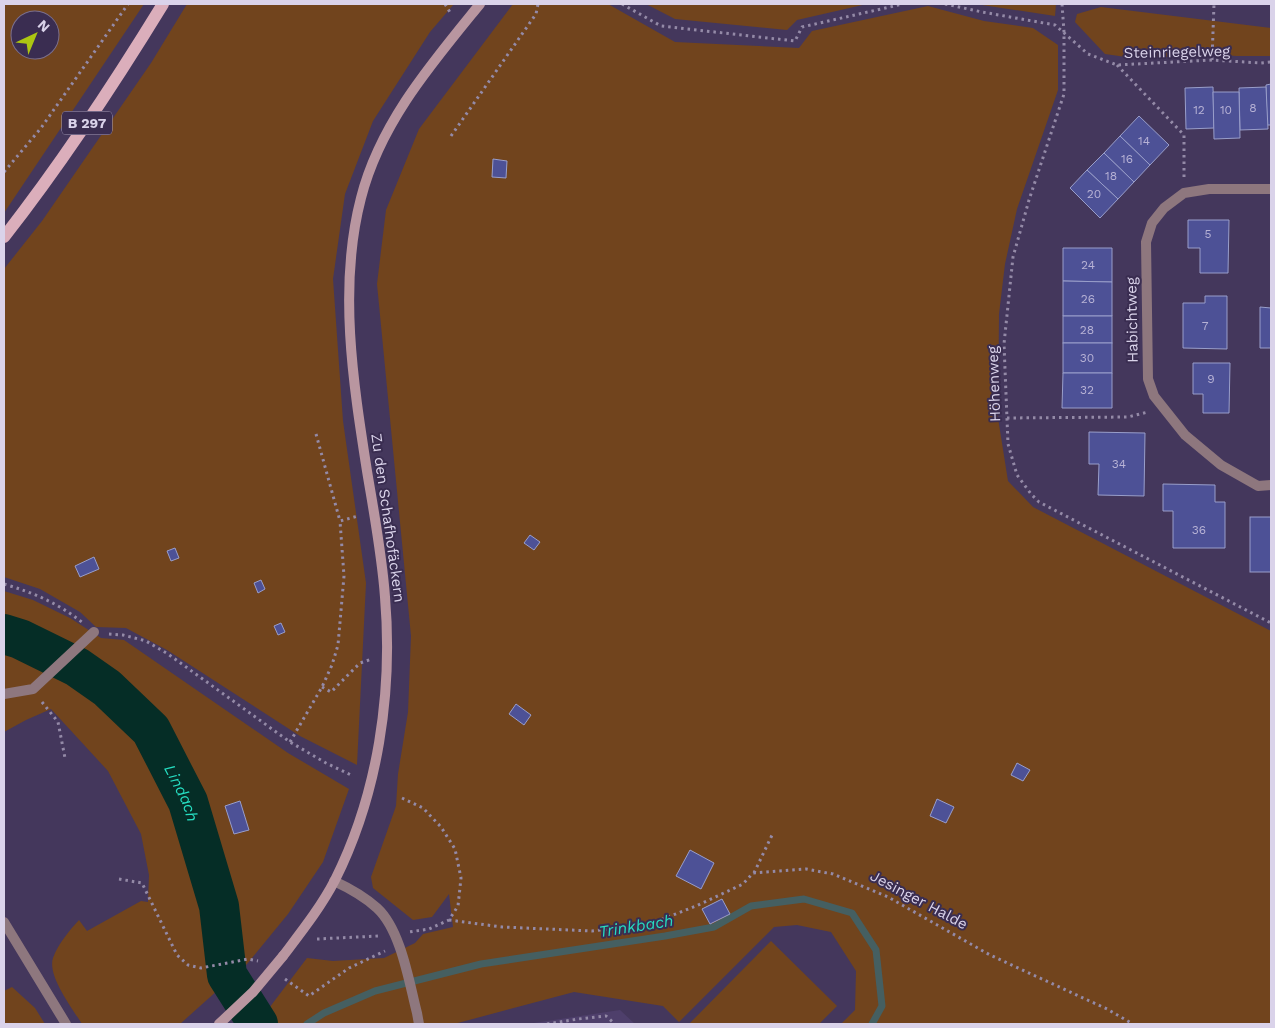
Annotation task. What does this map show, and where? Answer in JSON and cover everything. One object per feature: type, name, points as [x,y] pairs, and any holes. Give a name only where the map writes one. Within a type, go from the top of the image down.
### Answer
[{"type":"main road","name":"B 297","points":[[4,237],[34,199],[98,106],[164,4]]},
{"type":"street","name":"Zu den Schafhofäckern","points":[[219,1024],[252,992],[283,956],[313,916],[334,881],[353,838],[367,798],[383,716],[387,658],[385,598],[374,511],[355,394],[350,319],[352,235],[361,196],[374,156],[399,110],[427,70],[480,4]]},
{"type":"street","name":"Habichtweg","points":[[1271,189],[1209,189],[1184,193],[1164,208],[1152,223],[1146,242],[1148,379],[1154,396],[1184,435],[1221,465],[1258,486],[1271,485]]},
{"type":"street","points":[[4,694],[32,689],[94,632]]},
{"type":"street","points":[[334,881],[350,889],[378,909],[396,935],[419,1024]]},
{"type":"street","points":[[4,922],[66,1024]]},
{"type":"path","points":[[4,172],[40,128],[128,4]]},
{"type":"path","points":[[451,136],[536,14],[538,4]]},
{"type":"path","points":[[622,4],[661,26],[795,41],[802,27],[903,4]]},
{"type":"path","name":"Steinriegelweg","points":[[945,4],[1055,25],[1088,54],[1117,65],[1212,60],[1271,62]]},
{"type":"path","name":"Höhenweg","points":[[1062,4],[1064,94],[1029,200],[1013,257],[1004,344],[1008,444],[1017,475],[1031,494],[1040,502],[1271,622]]},
{"type":"path","points":[[1212,60],[1214,4]]},
{"type":"path","points":[[1117,65],[1184,134],[1184,193]]},
{"type":"path","points":[[1006,418],[1128,417],[1164,409]]},
{"type":"path","points":[[290,742],[322,687],[332,665],[338,645],[344,576],[340,521],[316,434]]},
{"type":"path","points":[[340,521],[374,511]]},
{"type":"path","points":[[4,584],[37,594],[74,616],[94,632],[123,635],[146,641],[161,649],[290,742],[326,763],[351,774]]},
{"type":"path","points":[[322,687],[331,692],[360,663],[367,660],[387,658]]},
{"type":"path","points":[[32,689],[58,722],[65,758]]},
{"type":"path","points":[[402,798],[423,808],[441,827],[455,849],[461,878],[458,906],[449,920]]},
{"type":"path","points":[[316,939],[396,935],[429,929],[449,920],[502,927],[592,931],[650,924],[696,906],[743,884],[753,873],[773,833]]},
{"type":"path","name":"Jesinger Halde","points":[[753,873],[806,869],[833,874],[888,897],[990,955],[1107,1009],[1133,1024]]},
{"type":"path","points":[[119,879],[142,883],[178,955],[188,965],[201,968],[248,959],[262,962]]},
{"type":"path","points":[[282,976],[309,996],[349,968],[400,946]]},
{"type":"path","points":[[547,1024],[606,1016],[615,1024]]},
{"type":"shaded area","points":[[4,4],[144,4],[4,213]]},
{"type":"shaded area","points":[[187,4],[454,4],[430,32],[373,121],[345,194],[333,279],[343,421],[366,583],[357,765],[300,736],[167,650],[126,628],[96,627],[80,612],[40,589],[4,577],[4,269],[42,221],[151,63]]},
{"type":"shaded area","points":[[513,4],[608,4],[675,42],[799,48],[812,31],[928,6],[984,21],[1033,28],[1058,45],[1058,90],[1017,209],[1005,264],[999,314],[998,418],[1008,481],[1033,507],[1271,631],[1271,1024],[841,1024],[855,1010],[856,971],[831,932],[797,925],[774,927],[679,1022],[663,1006],[574,992],[454,1024],[257,1024],[307,958],[333,961],[384,958],[415,943],[423,934],[453,927],[449,894],[432,917],[413,920],[373,888],[371,877],[396,806],[398,774],[408,712],[411,636],[377,284],[386,210],[419,129]]},
{"type":"shaded area","points":[[646,4],[867,4],[797,20],[787,30],[675,19]]},
{"type":"shaded area","points":[[977,4],[1056,4],[1055,16]]},
{"type":"shaded area","points":[[1101,7],[1271,28],[1271,56],[1236,56],[1205,53],[1166,57],[1126,57],[1105,54],[1075,22],[1077,14]]},
{"type":"shaded area","points":[[4,591],[33,600],[70,618],[101,638],[124,640],[288,753],[349,789],[323,862],[288,914],[247,964],[180,1024],[82,1024],[57,983],[52,965],[53,958],[71,929],[79,920],[87,931],[141,901],[148,902],[149,875],[141,834],[108,771],[51,709],[4,732]]},
{"type":"shaded area","points":[[771,941],[837,1006],[819,1024],[689,1024]]},
{"type":"shaded area","points":[[12,987],[35,1008],[45,1024],[4,1024],[4,991]]},
{"type":"shaded area","points":[[620,1010],[635,1024],[527,1024]]},
{"type":"building","points":[[1271,84],[1271,125],[1267,125],[1266,85]]},
{"type":"building","points":[[1213,87],[1214,128],[1186,129],[1185,88]]},
{"type":"building","points":[[1266,87],[1268,129],[1240,130],[1239,88]]},
{"type":"building","points":[[1213,92],[1239,92],[1240,138],[1214,139]]},
{"type":"building","points":[[1139,116],[1169,145],[1150,165],[1120,136]]},
{"type":"building","points":[[1120,136],[1150,165],[1134,182],[1104,153]]},
{"type":"building","points":[[1104,153],[1134,182],[1118,199],[1087,170]]},
{"type":"building","points":[[493,159],[507,161],[506,178],[492,177]]},
{"type":"building","points":[[1087,170],[1118,199],[1100,218],[1070,188]]},
{"type":"building","points":[[1188,220],[1229,220],[1228,273],[1200,273],[1200,248],[1188,248]]},
{"type":"building","points":[[1063,248],[1112,248],[1112,282],[1063,281]]},
{"type":"building","points":[[1063,281],[1112,282],[1112,316],[1063,316]]},
{"type":"building","points":[[1205,296],[1227,296],[1227,349],[1183,348],[1183,303],[1205,303]]},
{"type":"building","points":[[1260,307],[1271,308],[1271,348],[1260,348]]},
{"type":"building","points":[[1063,316],[1112,316],[1112,343],[1063,343]]},
{"type":"building","points":[[1063,343],[1112,343],[1112,373],[1063,373]]},
{"type":"building","points":[[1193,363],[1230,363],[1229,413],[1203,413],[1203,394],[1193,394]]},
{"type":"building","points":[[1063,373],[1112,373],[1112,408],[1062,408]]},
{"type":"building","points":[[1089,432],[1145,433],[1144,496],[1098,495],[1099,464],[1089,464]]},
{"type":"building","points":[[1163,484],[1215,485],[1215,502],[1225,502],[1225,548],[1173,548],[1173,511],[1163,511]]},
{"type":"building","points":[[1250,517],[1271,517],[1271,572],[1250,572]]},
{"type":"building","points":[[530,535],[540,542],[534,550],[524,543]]},
{"type":"building","points":[[175,548],[179,558],[171,561],[167,551]]},
{"type":"building","points":[[94,557],[99,569],[80,577],[75,566]]},
{"type":"building","points":[[261,580],[265,589],[258,593],[254,583]]},
{"type":"building","points":[[281,623],[285,632],[278,635],[274,626]]},
{"type":"building","points":[[516,704],[531,715],[524,725],[509,714]]},
{"type":"building","points":[[1017,763],[1030,770],[1023,781],[1011,775]]},
{"type":"building","points":[[937,799],[954,807],[946,823],[930,816]]},
{"type":"building","points":[[240,801],[249,830],[234,834],[225,806]]},
{"type":"building","points":[[690,850],[714,863],[701,889],[676,876]]},
{"type":"building","points":[[722,899],[730,914],[710,924],[702,909]]},
{"type":"waterway","name":"Lindach","points":[[4,634],[20,639],[77,667],[107,688],[151,730],[188,802],[219,906],[227,975],[258,1024]]},
{"type":"waterway","name":"Trinkbach","points":[[307,1024],[324,1013],[375,991],[481,964],[714,927],[751,906],[804,899],[852,913],[876,950],[882,1006],[872,1024]]}]
